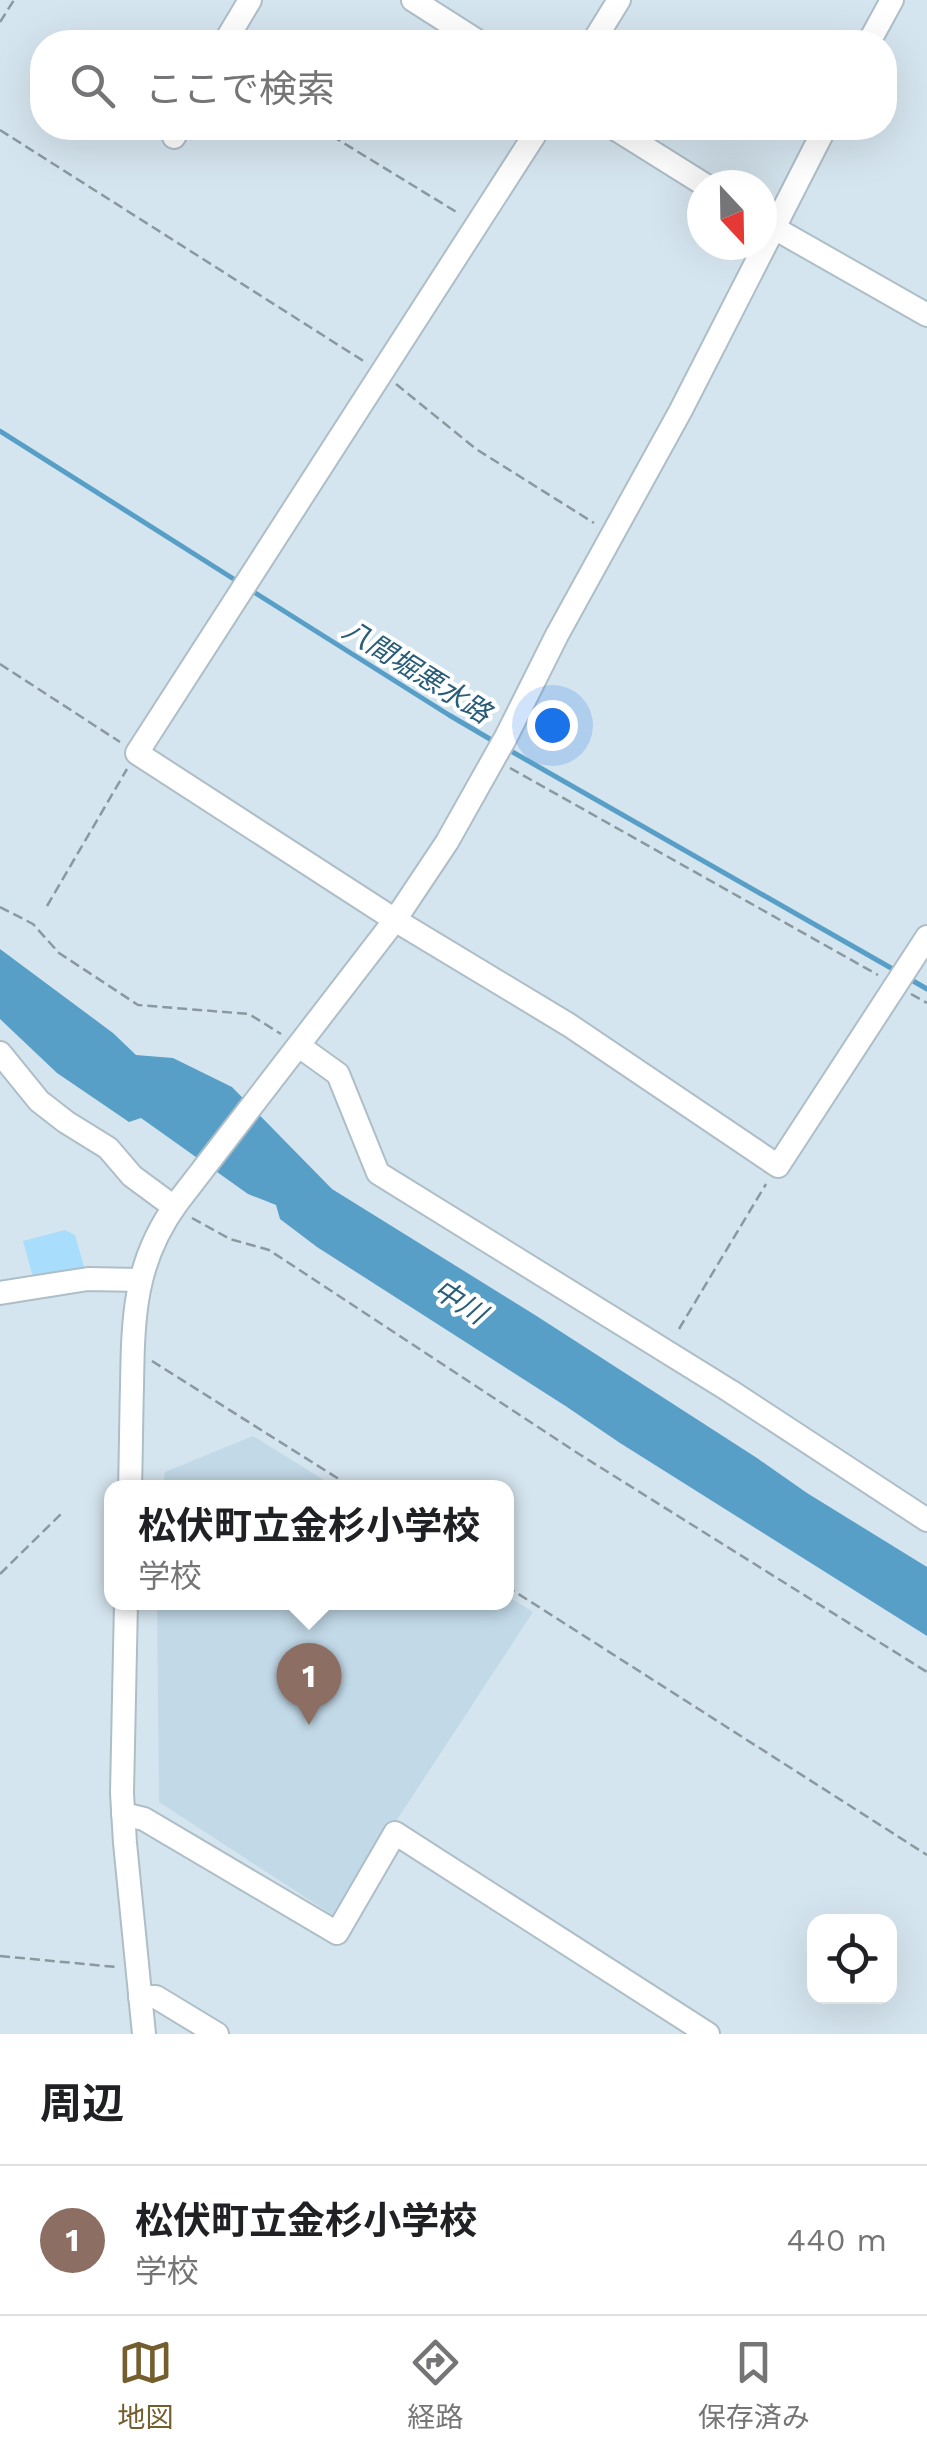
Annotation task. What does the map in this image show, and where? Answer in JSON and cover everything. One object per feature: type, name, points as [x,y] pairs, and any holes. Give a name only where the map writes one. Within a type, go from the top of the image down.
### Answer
[{"type":"street","points":[[232,30],[250,0]]},
{"type":"street","points":[[412,0],[460,30]]},
{"type":"street","points":[[600,30],[619,0]]},
{"type":"street","points":[[876,30],[892,0]]},
{"type":"street","points":[[531,140],[137,753],[395,920],[569,1025],[778,1166],[927,937]]},
{"type":"street","points":[[633,140],[687,174]]},
{"type":"street","points":[[777,210],[818,140]]},
{"type":"street","points":[[777,230],[927,315]]},
{"type":"street","points":[[130,1480],[134,1322],[148,1253],[175,1205],[426,876],[682,410],[752,260]]},
{"type":"street","points":[[297,1048],[338,1074],[378,1173],[674,1356],[927,1520]]},
{"type":"street","points":[[0,1053],[38,1101],[108,1148],[132,1176],[175,1205]]},
{"type":"street","points":[[0,1293],[88,1278],[140,1280]]},
{"type":"street","points":[[126,1610],[123,1814],[144,2034]]},
{"type":"street","points":[[123,1814],[144,1819],[337,1933],[396,1833],[708,2034]]},
{"type":"street","points":[[140,1998],[156,1997],[217,2034]]},
{"type":"path","points":[[0,22],[14,0]]},
{"type":"path","points":[[0,130],[381,372],[476,449],[612,535]]},
{"type":"path","points":[[339,140],[476,224]]},
{"type":"path","points":[[0,664],[137,753],[47,906]]},
{"type":"path","points":[[498,750],[927,1003]]},
{"type":"path","points":[[0,906],[33,924],[58,953],[138,1005],[249,1014],[297,1048]]},
{"type":"path","points":[[679,1329],[778,1166]]},
{"type":"path","points":[[175,1205],[230,1240],[269,1250],[579,1454],[927,1672]]},
{"type":"path","points":[[133,1352],[163,1366],[341,1480]]},
{"type":"path","points":[[0,1574],[64,1511]]},
{"type":"path","points":[[514,1591],[927,1856]]},
{"type":"path","points":[[0,1956],[137,1967]]},
{"type":"shaded area","points":[[65,1230],[75,1235],[85,1270],[34,1281],[23,1241]]},
{"type":"shaded area","points":[[253,1436],[324,1480],[164,1480],[165,1472]]},
{"type":"shaded area","points":[[514,1600],[533,1612],[334,1916],[159,1802],[157,1610],[514,1610]]},
{"type":"water","name":"中川","points":[[0,949],[113,1033],[136,1055],[173,1058],[232,1087],[332,1189],[927,1567],[927,1636],[317,1247],[280,1219],[276,1205],[248,1194],[141,1118],[129,1122],[57,1073],[0,1019]]},
{"type":"waterway","name":"八間堀悪水路","points":[[0,431],[240,583]]},
{"type":"waterway","name":"八間堀悪水路","points":[[249,589],[495,742]]},
{"type":"waterway","name":"八間堀悪水路","points":[[509,750],[898,972]]},
{"type":"waterway","name":"八間堀悪水路","points":[[908,978],[927,989]]},
{"type":"place","name":"松伏町立金杉小学校","points":[[309,1725]]}]
